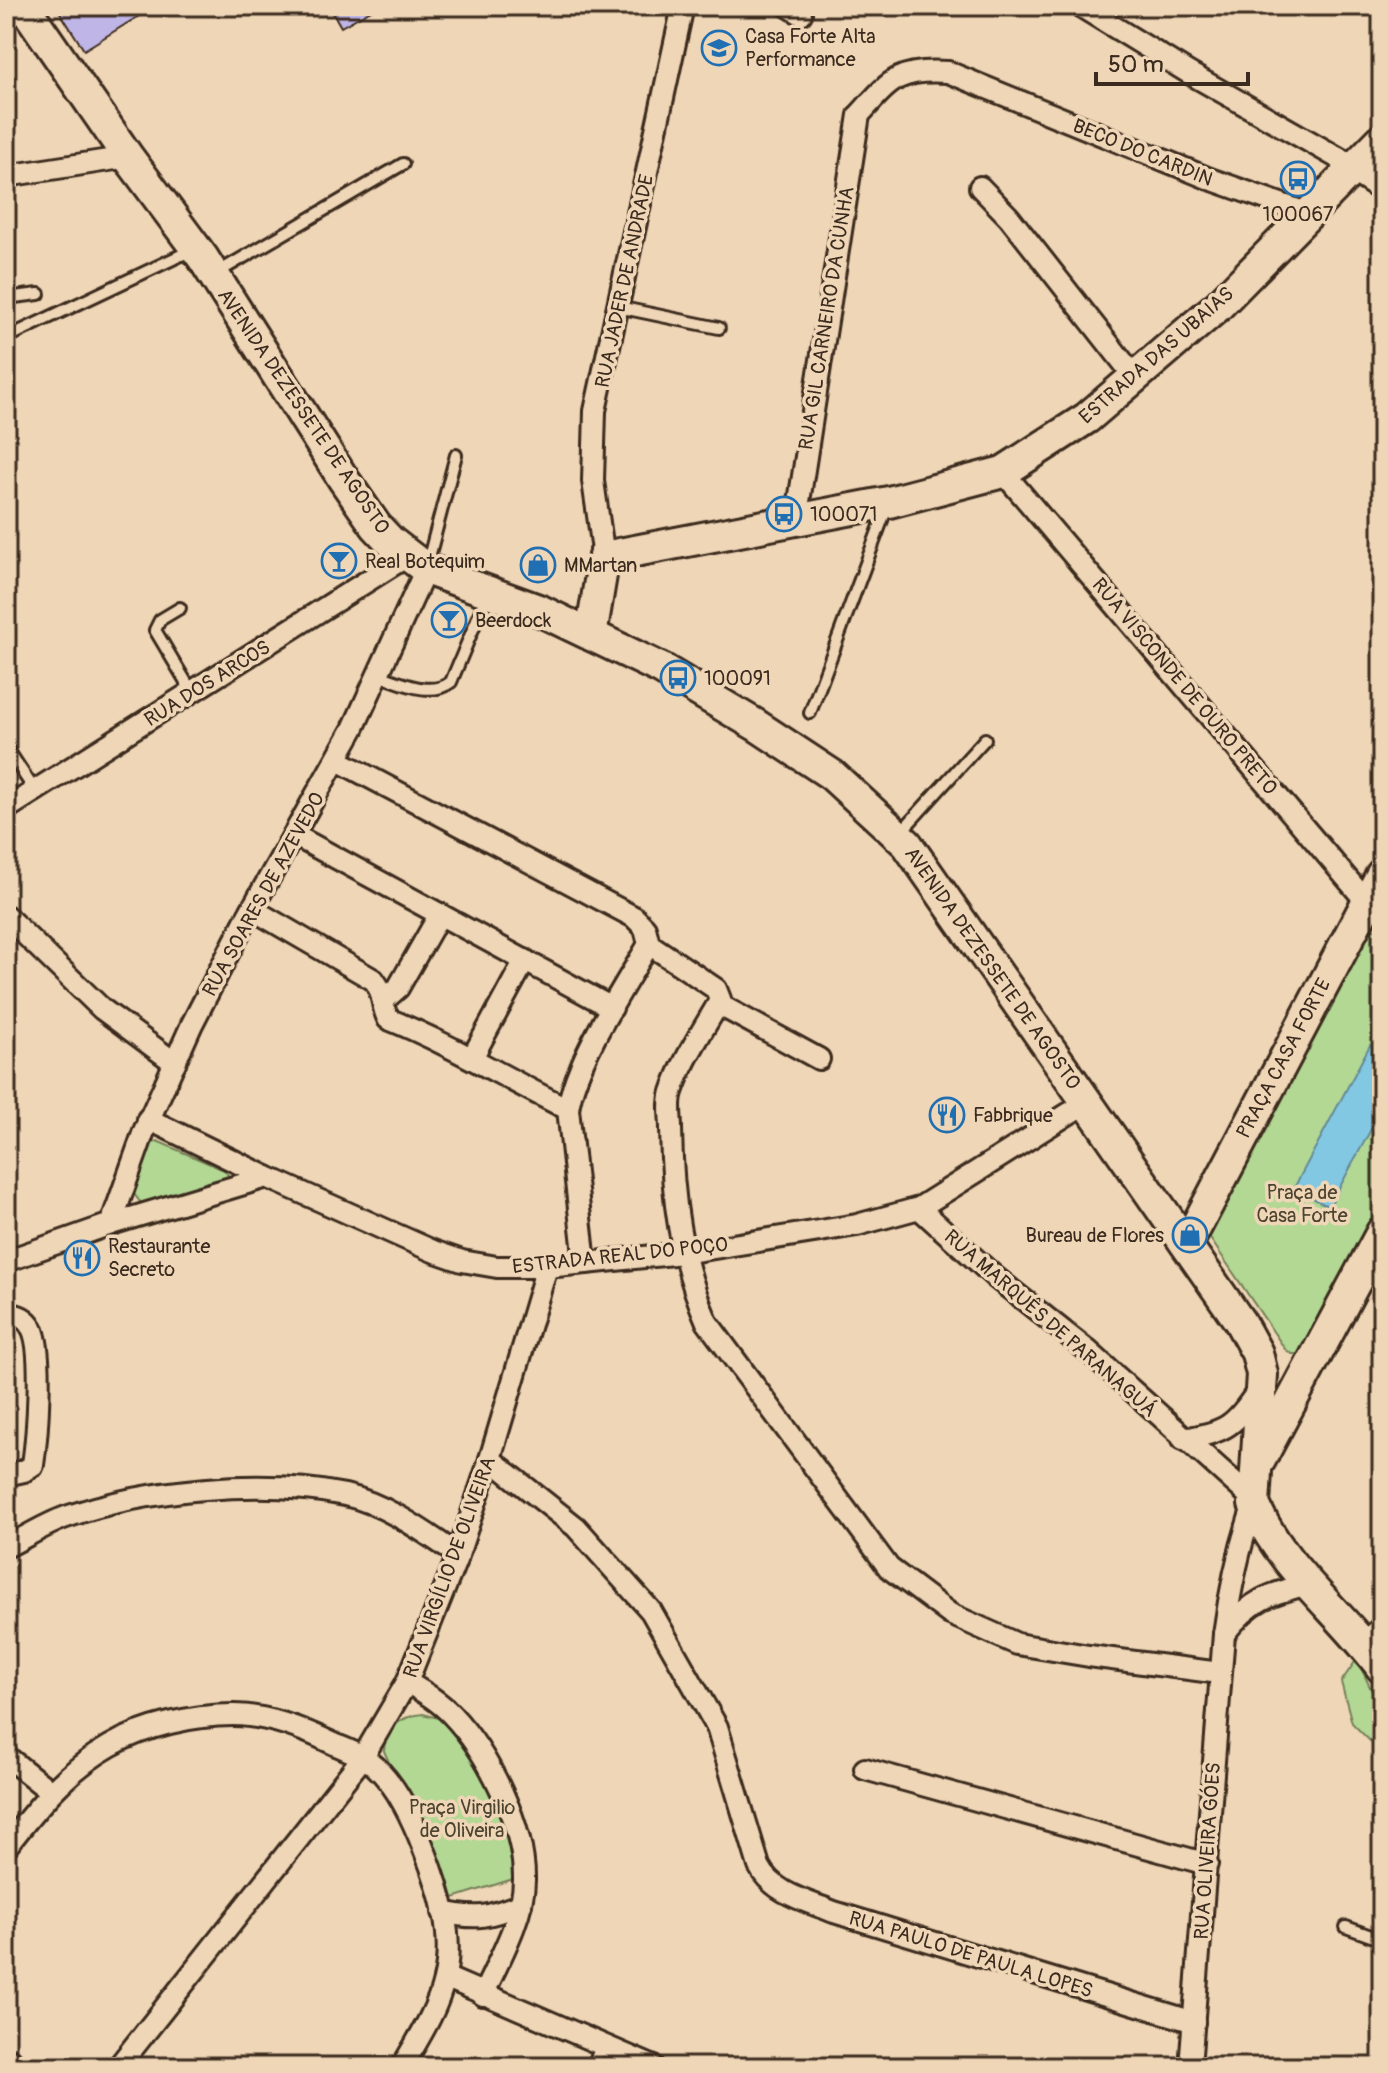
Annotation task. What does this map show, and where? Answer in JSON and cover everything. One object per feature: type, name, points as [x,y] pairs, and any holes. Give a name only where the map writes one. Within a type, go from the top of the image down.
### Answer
[{"type":"main road","name":"AVENIDA DEZESSETE DE AGOSTO","points":[[26,7],[128,157],[214,275],[368,514],[416,563],[557,618],[662,669],[832,775],[907,844],[1187,1244],[1240,1322],[1257,1353],[1261,1363],[1262,1385],[1254,1502]]},
{"type":"main road","name":"ESTRADA DAS UBAIAS","points":[[604,557],[889,502],[1003,472],[1087,418],[1218,306],[1382,139]]},
{"type":"main road","points":[[1356,168],[1382,185]]},
{"type":"main road","points":[[557,618],[604,557]]},
{"type":"main road","name":"RUA JADER DE ANDRADE","points":[[591,635],[604,557]]},
{"type":"main road","name":"PRAÇA CASA FORTE","points":[[1187,1244],[1374,906],[1382,874]]},
{"type":"main road","points":[[1255,1469],[1382,1232]]},
{"type":"main road","points":[[1254,1502],[1260,1519],[1310,1584],[1373,1635],[1382,1668]]},
{"type":"street","name":"RUA JADER DE ANDRADE","points":[[604,557],[593,481],[595,411],[683,6]]},
{"type":"street","points":[[1080,6],[1189,73],[1356,168]]},
{"type":"street","name":"BECO DO CARDIN","points":[[859,115],[889,82],[904,74],[925,70],[948,72],[1210,179],[1309,214]]},
{"type":"street","name":"RUA GIL CARNEIRO DA CUNHA","points":[[796,521],[859,115]]},
{"type":"street","points":[[6,176],[128,157]]},
{"type":"street","points":[[980,187],[1009,217],[1134,376]]},
{"type":"street","name":"RUA VISCONDE DE OURO PRETO","points":[[1003,472],[1374,906]]},
{"type":"street","name":"RUA SOARES DE AZEVEDO","points":[[111,1224],[148,1119],[175,1063],[252,909],[337,760],[378,675],[416,563]]},
{"type":"street","name":"RUA DOS ARCOS","points":[[6,809],[192,692],[416,563]]},
{"type":"street","points":[[337,760],[634,917],[645,928],[649,944],[716,989],[718,1004],[681,1069],[671,1096],[672,1152],[683,1253],[691,1285],[707,1322],[889,1568],[950,1614],[1017,1644],[1220,1673]]},
{"type":"street","points":[[294,835],[612,1008]]},
{"type":"street","points":[[252,909],[374,980],[381,989],[388,1019],[472,1058],[568,1109]]},
{"type":"street","points":[[383,998],[398,988],[440,914]]},
{"type":"street","points":[[6,916],[102,1009],[175,1063]]},
{"type":"street","points":[[585,1263],[568,1109],[571,1089],[649,944]]},
{"type":"street","points":[[472,1058],[525,960]]},
{"type":"street","points":[[718,1004],[819,1059]]},
{"type":"street","name":"ESTRADA REAL DO POÇO","points":[[148,1119],[267,1177],[433,1251],[462,1261],[497,1267],[547,1267],[683,1253],[857,1225],[919,1208],[1087,1102]]},
{"type":"street","points":[[6,1261],[111,1224],[267,1177]]},
{"type":"street","name":"RUA MARQUÊS DE PARANAGUÁ","points":[[919,1208],[995,1277],[1087,1350],[1254,1502]]},
{"type":"street","name":"RUA VIRGÍLIO DE OLIVEIRA","points":[[118,2067],[363,1757],[407,1682],[458,1555],[547,1267]]},
{"type":"street","points":[[6,1314],[17,1314],[31,1325],[37,1345],[33,1465],[24,1471],[6,1475]]},
{"type":"street","points":[[1183,1439],[1225,1429],[1237,1419],[1262,1385]]},
{"type":"street","name":"RUA PAULO DE PAULA LOPES","points":[[490,1459],[576,1527],[651,1611],[717,1727],[766,1880],[778,1889],[834,1912],[1194,2022]]},
{"type":"street","points":[[6,1547],[65,1517],[155,1495],[259,1486],[347,1495],[406,1520],[458,1555]]},
{"type":"street","name":"RUA OLIVEIRA GÓES","points":[[1190,2067],[1224,1634],[1232,1582],[1254,1502]]},
{"type":"street","points":[[1224,1634],[1240,1614],[1257,1601],[1280,1590],[1310,1584]]},
{"type":"street","points":[[407,1682],[452,1715],[480,1755],[506,1801],[520,1843],[524,1880],[521,1904],[483,1995]]},
{"type":"street","points":[[6,1847],[51,1792],[71,1773],[134,1734],[162,1725],[233,1715],[300,1729],[363,1757],[386,1778],[417,1832],[437,1885],[443,1912],[448,1959],[445,1977],[434,2010],[402,2067]]},
{"type":"street","points":[[6,1756],[51,1792]]},
{"type":"street","points":[[865,1769],[1207,1864]]},
{"type":"street","points":[[443,1912],[467,1918],[483,1917],[521,1904]]},
{"type":"street","points":[[445,1977],[654,2067]]},
{"type":"street","points":[[6,2057],[20,2067]]},
{"type":"lane","points":[[214,275],[403,164]]},
{"type":"lane","points":[[6,338],[196,249]]},
{"type":"lane","points":[[6,298],[39,294]]},
{"type":"lane","points":[[618,307],[719,328]]},
{"type":"lane","points":[[416,563],[456,455]]},
{"type":"lane","points":[[810,713],[889,502]]},
{"type":"lane","points":[[378,675],[426,689],[443,688],[451,682],[489,593]]},
{"type":"lane","points":[[180,608],[160,620],[155,630],[192,692]]},
{"type":"lane","points":[[898,835],[985,739]]},
{"type":"lane","points":[[6,747],[35,791]]},
{"type":"lane","points":[[1346,1927],[1382,1940]]},
{"type":"lane","points":[[592,2067],[602,2045]]},
{"type":"green space","name":"Praça de Casa Forte","points":[[1374,929],[1382,932],[1382,1210],[1310,1347],[1303,1354],[1292,1354],[1285,1349],[1207,1234],[1365,934]]},
{"type":"green space","points":[[157,1141],[224,1170],[227,1178],[141,1203],[134,1194],[150,1145]]},
{"type":"green space","points":[[1357,1659],[1382,1713],[1382,1722],[1373,1721],[1371,1742],[1352,1723],[1341,1682]]},
{"type":"green space","name":"Praça Virgilio de Oliveira","points":[[423,1714],[438,1718],[446,1725],[472,1759],[492,1795],[517,1876],[513,1879],[450,1899],[384,1751],[387,1736],[395,1725],[408,1717]]},
{"type":"water","points":[[1370,1045],[1382,1051],[1382,1109],[1329,1207],[1294,1188]]},
{"type":"building","points":[[56,6],[155,6],[84,50]]},
{"type":"building","points":[[329,6],[378,6],[341,27]]},
{"type":"place","name":"Casa Forte Alta Performance","points":[[719,48]]},
{"type":"place","name":"100067","points":[[1298,179]]},
{"type":"place","name":"100071","points":[[784,514]]},
{"type":"place","name":"Real Botequim","points":[[339,561]]},
{"type":"place","name":"MMartan","points":[[538,565]]},
{"type":"place","name":"Beerdock","points":[[449,620]]},
{"type":"place","name":"100091","points":[[678,678]]},
{"type":"place","name":"Fabbrique","points":[[947,1115]]},
{"type":"place","name":"Bureau de Flores","points":[[1190,1235]]},
{"type":"place","name":"Restaurante Secreto","points":[[82,1258]]}]
